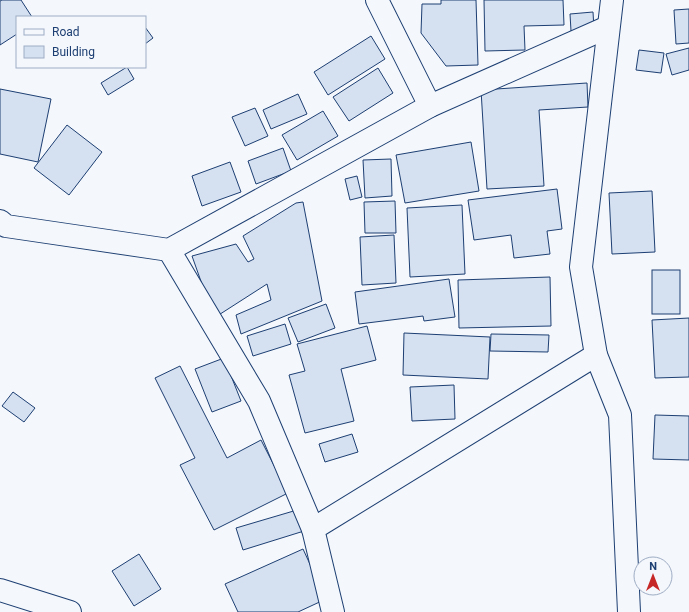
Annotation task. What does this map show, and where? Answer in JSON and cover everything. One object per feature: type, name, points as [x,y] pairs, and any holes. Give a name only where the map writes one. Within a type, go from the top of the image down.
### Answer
[{"type":"street","points":[[377,0],[430,106]]},
{"type":"street","points":[[612,0],[581,266],[596,355],[620,415],[629,612]]},
{"type":"street","points":[[0,221],[6,226],[169,250],[430,106],[608,27]]},
{"type":"street","points":[[169,250],[259,401],[313,529],[333,612]]},
{"type":"street","points":[[313,529],[596,355]]},
{"type":"street","points":[[0,590],[70,612]]},
{"type":"building","points":[[21,0],[31,16],[16,16],[16,35],[0,45],[0,1]]},
{"type":"building","points":[[441,0],[476,0],[478,65],[446,66],[421,33],[422,4],[441,4]]},
{"type":"building","points":[[484,0],[563,0],[564,25],[524,26],[525,50],[485,51]]},
{"type":"building","points":[[689,9],[689,43],[676,44],[674,10]]},
{"type":"building","points":[[593,12],[594,29],[571,31],[570,14]]},
{"type":"building","points":[[146,28],[153,38],[146,43]]},
{"type":"building","points":[[371,36],[385,59],[328,95],[314,72]]},
{"type":"building","points":[[689,48],[689,70],[672,75],[666,54]]},
{"type":"building","points":[[639,50],[664,53],[661,73],[636,70]]},
{"type":"building","points":[[125,68],[128,68],[134,79],[108,95],[101,83]]},
{"type":"building","points":[[378,68],[393,93],[349,121],[333,97]]},
{"type":"building","points":[[587,83],[588,107],[539,110],[544,186],[487,189],[481,90]]},
{"type":"building","points":[[0,89],[51,99],[38,162],[0,154]]},
{"type":"building","points":[[298,94],[307,114],[271,129],[263,110]]},
{"type":"building","points":[[255,108],[268,136],[245,146],[232,117]]},
{"type":"building","points":[[323,111],[338,136],[297,160],[282,135]]},
{"type":"building","points":[[67,125],[102,152],[69,195],[34,168]]},
{"type":"building","points":[[471,142],[479,191],[405,203],[396,155]]},
{"type":"building","points":[[283,148],[291,171],[256,184],[248,161]]},
{"type":"building","points":[[391,159],[392,196],[365,198],[363,160]]},
{"type":"building","points":[[230,162],[241,192],[202,206],[192,176]]},
{"type":"building","points":[[357,176],[362,197],[350,200],[345,179]]},
{"type":"building","points":[[557,189],[562,229],[547,231],[550,254],[514,258],[511,235],[474,240],[468,200]]},
{"type":"building","points":[[652,191],[655,252],[612,254],[609,193]]},
{"type":"building","points":[[395,201],[396,233],[365,233],[364,202]]},
{"type":"building","points":[[303,202],[322,301],[241,334],[236,315],[271,300],[267,284],[214,318],[192,256],[236,244],[248,262],[254,259],[243,236],[296,203]]},
{"type":"building","points":[[462,205],[465,274],[410,277],[407,208]]},
{"type":"building","points":[[394,235],[396,283],[362,285],[360,237]]},
{"type":"building","points":[[652,270],[680,270],[680,314],[652,314]]},
{"type":"building","points":[[550,277],[551,326],[459,328],[458,280]]},
{"type":"building","points":[[449,279],[455,317],[424,321],[423,316],[359,324],[355,292]]},
{"type":"building","points":[[326,304],[335,328],[298,342],[288,318]]},
{"type":"building","points":[[689,318],[689,377],[655,378],[652,320]]},
{"type":"building","points":[[285,324],[291,344],[253,356],[247,336]]},
{"type":"building","points":[[367,326],[376,360],[341,369],[354,421],[305,433],[289,375],[305,371],[297,344]]},
{"type":"building","points":[[404,333],[490,337],[488,379],[403,375]]},
{"type":"building","points":[[491,334],[549,335],[548,352],[490,351]]},
{"type":"building","points":[[224,358],[241,401],[212,412],[195,369]]},
{"type":"building","points":[[180,366],[227,458],[261,440],[288,493],[214,530],[180,465],[195,458],[155,378]]},
{"type":"building","points":[[454,385],[455,419],[412,421],[410,387]]},
{"type":"building","points":[[13,392],[35,408],[24,422],[2,406]]},
{"type":"building","points":[[655,415],[689,416],[689,460],[653,459]]},
{"type":"building","points":[[352,434],[358,452],[325,462],[319,444]]},
{"type":"building","points":[[297,510],[304,531],[243,550],[236,528]]},
{"type":"building","points":[[303,549],[326,599],[298,612],[238,612],[225,584]]},
{"type":"building","points":[[139,554],[161,589],[134,606],[112,571]]}]
